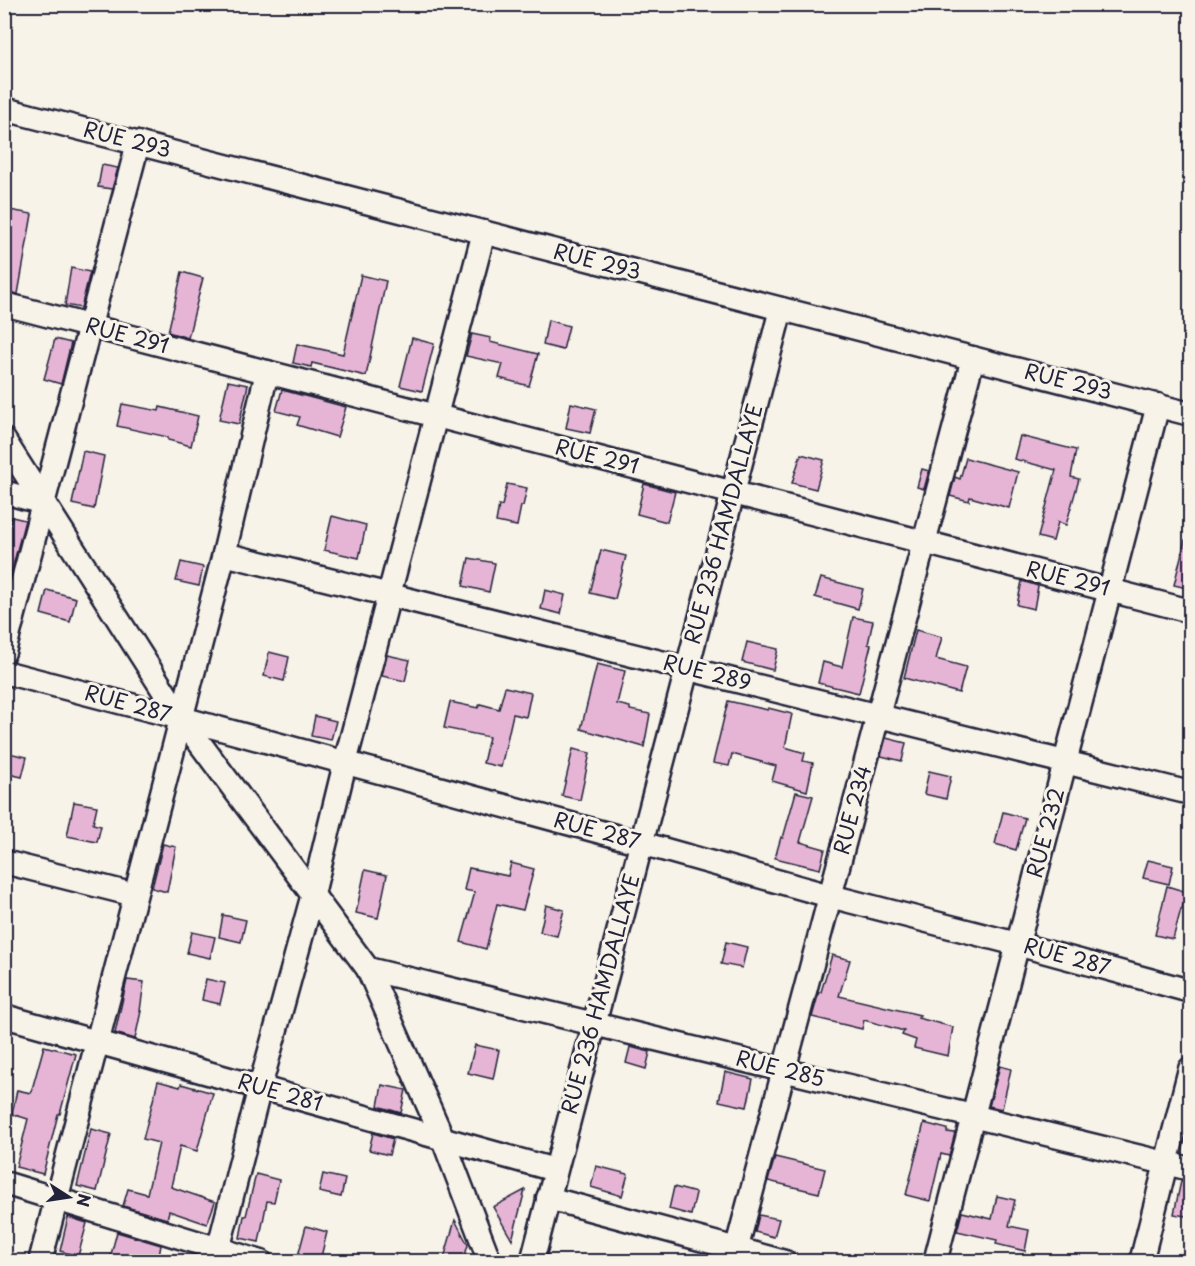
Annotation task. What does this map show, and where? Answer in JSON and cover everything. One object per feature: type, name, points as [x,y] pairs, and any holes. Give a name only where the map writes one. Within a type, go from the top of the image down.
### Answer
[{"type":"street","name":"RUE 293","points":[[4,109],[1191,414]]},
{"type":"street","points":[[4,652],[138,143]]},
{"type":"street","points":[[216,1255],[313,894],[484,232]]},
{"type":"street","name":"RUE 291","points":[[4,304],[1191,611]]},
{"type":"street","name":"RUE 236 HAMDALLAYE","points":[[532,1262],[781,309]]},
{"type":"street","name":"RUE 234","points":[[734,1255],[973,358]]},
{"type":"street","points":[[40,1262],[224,554],[267,372]]},
{"type":"street","name":"RUE 232","points":[[935,1262],[1158,405]]},
{"type":"street","points":[[4,440],[181,718],[368,969],[443,1139],[490,1262]]},
{"type":"street","points":[[4,492],[43,502]]},
{"type":"street","name":"RUE 289","points":[[224,554],[1191,793]]},
{"type":"street","name":"RUE 287","points":[[4,672],[181,718],[830,896],[1191,991]]},
{"type":"street","points":[[4,862],[135,895]]},
{"type":"street","name":"RUE 285","points":[[368,969],[1191,1169]]},
{"type":"street","name":"RUE 281","points":[[4,1016],[555,1170]]},
{"type":"street","points":[[1141,1262],[1191,1069]]},
{"type":"street","points":[[4,1184],[56,1199],[216,1255],[261,1262]]},
{"type":"street","points":[[548,1198],[734,1255],[784,1262]]},
{"type":"building","points":[[102,165],[118,168],[112,189],[98,187]]},
{"type":"building","points":[[4,209],[32,214],[18,294],[4,291]]},
{"type":"building","points":[[71,268],[90,272],[81,308],[65,305]]},
{"type":"building","points":[[182,272],[203,278],[188,338],[168,332]]},
{"type":"building","points":[[361,275],[386,281],[366,376],[312,363],[311,367],[293,363],[297,344],[343,354]]},
{"type":"building","points":[[548,320],[569,326],[563,350],[543,345]]},
{"type":"building","points":[[472,334],[491,338],[490,342],[538,354],[529,386],[499,378],[503,364],[466,356]]},
{"type":"building","points":[[412,338],[434,344],[422,391],[400,386]]},
{"type":"building","points":[[55,339],[71,343],[61,384],[44,379]]},
{"type":"building","points":[[228,381],[248,385],[239,424],[219,420]]},
{"type":"building","points":[[282,390],[346,407],[337,437],[297,425],[300,417],[276,411]]},
{"type":"building","points":[[571,403],[596,409],[590,433],[566,428]]},
{"type":"building","points":[[122,404],[159,411],[160,407],[198,416],[191,446],[168,440],[168,437],[117,426]]},
{"type":"building","points":[[1020,436],[1076,450],[1071,477],[1079,479],[1066,525],[1058,522],[1053,541],[1038,537],[1056,470],[1014,459]]},
{"type":"building","points":[[83,451],[104,456],[94,509],[72,504]]},
{"type":"building","points":[[801,454],[824,460],[816,489],[792,483]]},
{"type":"building","points":[[966,458],[1018,472],[1009,508],[970,497],[969,501],[950,496],[955,477],[960,479]]},
{"type":"building","points":[[922,469],[929,471],[924,489],[917,487]]},
{"type":"building","points":[[507,484],[527,488],[517,526],[496,522],[499,505],[502,506]]},
{"type":"building","points":[[644,484],[675,492],[667,522],[637,514]]},
{"type":"building","points":[[332,516],[366,525],[359,558],[324,550]]},
{"type":"building","points":[[12,517],[25,520],[10,577],[4,576],[4,548]]},
{"type":"building","points":[[1185,540],[1191,541],[1191,589],[1174,585]]},
{"type":"building","points":[[601,550],[626,556],[615,599],[590,593]]},
{"type":"building","points":[[469,558],[495,563],[489,592],[463,586]]},
{"type":"building","points":[[181,562],[203,567],[199,586],[176,581]]},
{"type":"building","points":[[821,578],[863,589],[858,609],[815,597]]},
{"type":"building","points":[[1022,581],[1038,586],[1034,609],[1017,605]]},
{"type":"building","points":[[47,590],[76,598],[70,622],[41,614]]},
{"type":"building","points":[[545,590],[565,595],[561,614],[541,609]]},
{"type":"building","points":[[853,617],[873,621],[868,644],[871,645],[859,693],[818,683],[823,662],[842,667]]},
{"type":"building","points":[[916,630],[942,637],[936,659],[966,667],[959,693],[904,678]]},
{"type":"building","points":[[747,642],[778,649],[773,670],[742,662]]},
{"type":"building","points":[[269,652],[289,657],[284,681],[264,676]]},
{"type":"building","points":[[387,655],[410,660],[405,681],[382,676]]},
{"type":"building","points":[[597,664],[625,671],[617,704],[630,707],[630,710],[650,714],[644,747],[581,729]]},
{"type":"building","points":[[505,687],[531,693],[526,717],[513,714],[501,767],[483,763],[489,737],[444,728],[450,702],[478,708],[480,704],[499,709]]},
{"type":"building","points":[[728,701],[792,714],[785,747],[805,753],[803,761],[813,763],[807,791],[772,781],[776,766],[732,754],[729,766],[713,763]]},
{"type":"building","points":[[315,716],[336,721],[331,740],[311,736]]},
{"type":"building","points":[[886,738],[906,743],[902,761],[881,756]]},
{"type":"building","points":[[573,749],[590,753],[580,800],[562,796]]},
{"type":"building","points":[[4,752],[27,757],[22,777],[4,773]]},
{"type":"building","points":[[929,771],[951,776],[946,799],[924,794]]},
{"type":"building","points":[[796,792],[813,796],[800,842],[825,849],[820,869],[775,858]]},
{"type":"building","points":[[74,802],[97,806],[93,824],[101,826],[97,842],[67,836]]},
{"type":"building","points":[[1003,812],[1025,818],[1016,850],[995,844]]},
{"type":"building","points":[[163,844],[176,847],[167,892],[152,888]]},
{"type":"building","points":[[1148,860],[1173,866],[1169,884],[1143,878]]},
{"type":"building","points":[[511,863],[534,869],[523,910],[497,904],[486,949],[461,942],[475,892],[464,890],[469,868],[508,876]]},
{"type":"building","points":[[365,870],[387,875],[378,918],[356,913]]},
{"type":"building","points":[[1167,886],[1187,892],[1173,939],[1155,935]]},
{"type":"building","points":[[546,905],[564,910],[557,936],[540,932]]},
{"type":"building","points":[[223,915],[246,920],[241,942],[219,937]]},
{"type":"building","points":[[192,932],[215,937],[210,958],[187,953]]},
{"type":"building","points":[[726,942],[747,947],[742,968],[721,964]]},
{"type":"building","points":[[832,955],[850,960],[839,996],[920,1015],[918,1018],[953,1027],[948,1056],[914,1048],[916,1040],[902,1035],[904,1031],[864,1020],[862,1029],[812,1017]]},
{"type":"building","points":[[206,979],[225,983],[220,1004],[202,1000]]},
{"type":"building","points":[[127,980],[144,982],[135,1039],[115,1033]]},
{"type":"building","points":[[475,1045],[499,1050],[493,1079],[468,1073]]},
{"type":"building","points":[[44,1046],[76,1054],[43,1174],[16,1167],[28,1119],[12,1114],[17,1090],[31,1093]]},
{"type":"building","points":[[630,1047],[650,1052],[646,1069],[626,1063]]},
{"type":"building","points":[[1000,1066],[1011,1069],[1002,1109],[989,1106]]},
{"type":"building","points":[[725,1072],[753,1079],[747,1107],[719,1101]]},
{"type":"building","points":[[158,1081],[180,1087],[181,1084],[213,1093],[197,1151],[180,1146],[171,1187],[215,1202],[207,1224],[169,1211],[167,1219],[123,1206],[128,1189],[147,1194],[159,1143],[143,1139]]},
{"type":"building","points":[[382,1085],[406,1090],[401,1113],[378,1106]]},
{"type":"building","points":[[924,1123],[955,1133],[949,1156],[941,1154],[930,1201],[906,1195]]},
{"type":"building","points":[[91,1129],[111,1134],[97,1191],[77,1186]]},
{"type":"building","points":[[373,1133],[393,1139],[389,1155],[369,1150]]},
{"type":"building","points":[[775,1157],[825,1169],[819,1193],[768,1181]]},
{"type":"building","points":[[596,1166],[628,1174],[622,1196],[591,1187]]},
{"type":"building","points":[[256,1174],[279,1180],[274,1202],[267,1201],[259,1242],[240,1238]]},
{"type":"building","points":[[323,1174],[345,1179],[341,1197],[319,1192]]},
{"type":"building","points":[[1181,1181],[1191,1182],[1191,1217],[1174,1214]]},
{"type":"building","points":[[674,1187],[696,1193],[691,1215],[669,1209]]},
{"type":"building","points":[[525,1190],[512,1240],[493,1207]]},
{"type":"building","points":[[997,1196],[1015,1200],[1009,1226],[1029,1230],[1025,1251],[996,1244],[997,1240],[957,1231],[962,1212],[992,1219]]},
{"type":"building","points":[[759,1215],[779,1219],[774,1237],[755,1232]]},
{"type":"building","points":[[68,1217],[87,1223],[78,1256],[60,1251]]},
{"type":"building","points":[[455,1220],[468,1245],[463,1262],[443,1262]]},
{"type":"building","points":[[306,1226],[327,1232],[320,1261],[298,1256]]},
{"type":"building","points":[[117,1232],[161,1245],[158,1262],[129,1257],[127,1262],[109,1262]]}]
